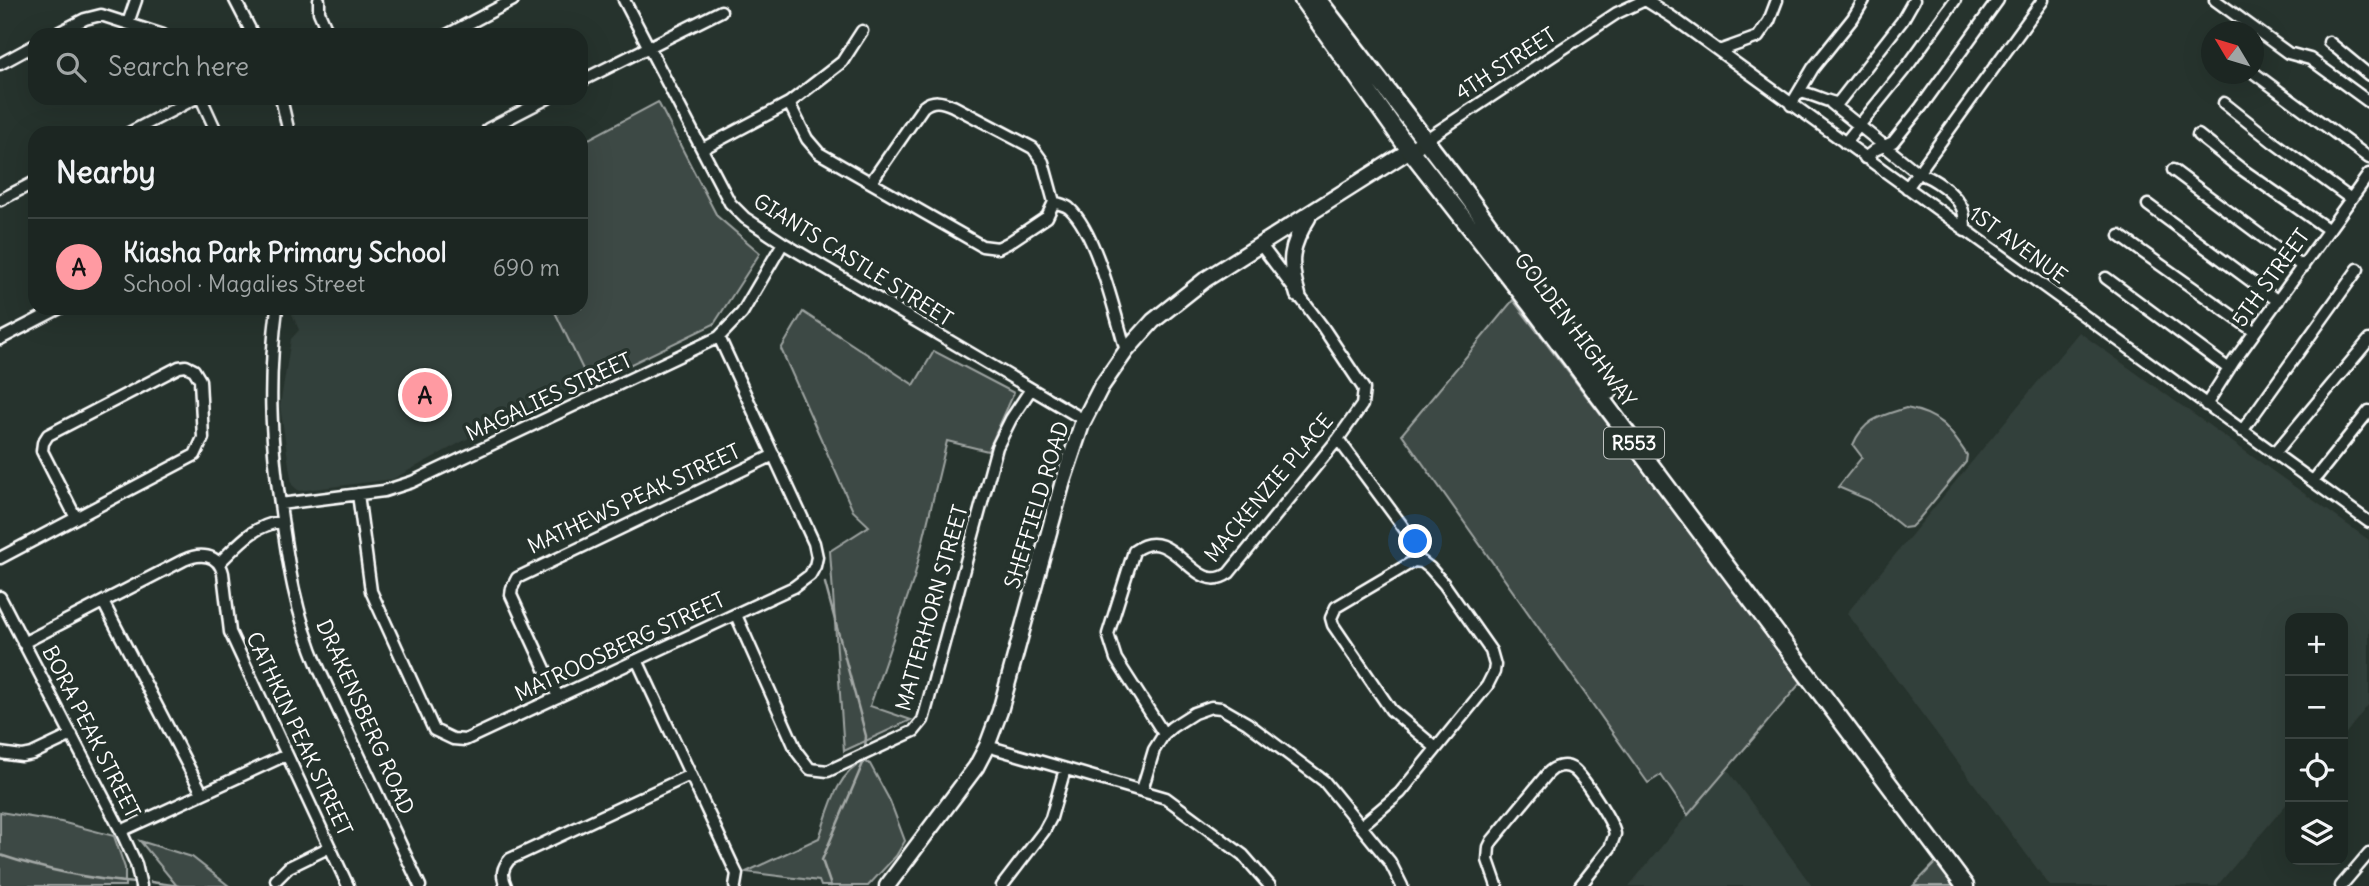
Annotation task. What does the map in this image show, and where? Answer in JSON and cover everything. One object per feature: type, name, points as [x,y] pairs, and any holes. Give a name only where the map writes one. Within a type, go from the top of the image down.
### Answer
[{"type":"main road","name":"GOLDEN HIGHWAY","points":[[1303,0],[1411,150],[1965,886]]},
{"type":"main road","name":"GOLDEN HIGHWAY","points":[[1318,0],[1979,886]]},
{"type":"street","points":[[128,23],[136,0]]},
{"type":"street","points":[[235,0],[249,28]]},
{"type":"street","points":[[319,0],[319,12],[326,28]]},
{"type":"street","points":[[460,28],[512,0]]},
{"type":"street","name":"GIANTS CASTLE STREET","points":[[624,0],[730,203],[745,218],[1084,420]]},
{"type":"street","name":"4TH STREET","points":[[1425,140],[1617,13],[1645,0]]},
{"type":"street","name":"1ST AVENUE","points":[[1645,0],[2369,522]]},
{"type":"street","points":[[1719,51],[1758,37],[1769,21],[1777,0]]},
{"type":"street","points":[[1791,104],[1864,0]]},
{"type":"street","points":[[1831,103],[1838,103],[1844,97],[1902,21],[1914,0]]},
{"type":"street","points":[[1845,144],[1909,64],[1955,0]]},
{"type":"street","points":[[1865,158],[1893,142],[1998,0]]},
{"type":"street","points":[[1907,188],[2043,0]]},
{"type":"street","points":[[2215,0],[2280,48],[2310,59],[2369,102]]},
{"type":"street","points":[[588,77],[721,11]]},
{"type":"street","points":[[68,28],[96,15],[104,15],[143,28]]},
{"type":"street","points":[[702,149],[789,103],[842,62],[862,31]]},
{"type":"street","points":[[2329,42],[2369,75]]},
{"type":"street","points":[[0,64],[28,49]]},
{"type":"street","points":[[2264,81],[2369,158]]},
{"type":"street","points":[[1799,92],[1818,95],[1831,103],[1918,173],[1937,183],[1962,208],[1965,231]]},
{"type":"street","points":[[789,103],[802,130],[819,153],[972,242],[990,248],[1008,243],[1047,217],[1054,202],[1042,162],[1033,148],[939,101],[923,107],[871,182]]},
{"type":"street","points":[[2224,103],[2351,198]]},
{"type":"street","points":[[143,126],[184,105]]},
{"type":"street","points":[[202,105],[213,126]]},
{"type":"street","points":[[283,105],[287,126]]},
{"type":"street","points":[[494,126],[534,105]]},
{"type":"street","points":[[2197,135],[2329,230]]},
{"type":"street","name":"SHEFFIELD ROAD","points":[[887,886],[958,793],[987,746],[1000,711],[1063,481],[1084,420],[1101,387],[1126,351],[1167,309],[1206,279],[1425,140]]},
{"type":"street","points":[[2173,170],[2303,267]]},
{"type":"street","name":"5TH STREET","points":[[2206,405],[2369,174]]},
{"type":"street","points":[[0,200],[28,186]]},
{"type":"street","points":[[1054,202],[1068,207],[1084,227],[1104,277],[1126,351]]},
{"type":"street","points":[[2148,205],[2278,301]]},
{"type":"street","points":[[1298,295],[1292,269],[1293,247],[1311,214]]},
{"type":"street","points":[[2120,236],[2255,332]]},
{"type":"street","name":"MAGALIES STREET","points":[[280,504],[384,491],[412,482],[719,337],[742,313],[783,243]]},
{"type":"street","name":"MACKENZIE PLACE","points":[[1164,734],[1116,659],[1108,634],[1134,551],[1142,545],[1157,543],[1165,546],[1204,576],[1216,580],[1222,578],[1338,439],[1363,405],[1364,389],[1260,244]]},
{"type":"street","points":[[2242,431],[2358,270]]},
{"type":"street","points":[[2106,278],[2229,369]]},
{"type":"street","points":[[0,338],[46,315]]},
{"type":"street","name":"DRAKENSBERG ROAD","points":[[276,315],[271,360],[272,452],[291,586],[306,638],[420,886]]},
{"type":"street","name":"MATROOSBERG STREET","points":[[358,494],[371,590],[435,730],[449,738],[465,740],[736,615],[794,587],[810,575],[817,557],[814,543],[719,337]]},
{"type":"street","points":[[2274,454],[2369,340]]},
{"type":"street","points":[[0,558],[195,455],[203,438],[200,380],[194,370],[186,366],[179,367],[62,426],[46,437],[42,451],[75,518]]},
{"type":"street","name":"MATTERHORN STREET","points":[[736,615],[797,752],[810,768],[828,771],[914,731],[923,720],[997,447],[1031,389]]},
{"type":"street","points":[[2313,481],[2369,411]]},
{"type":"street","points":[[1338,439],[1415,543],[1418,561]]},
{"type":"street","name":"MATHEWS PEAK STREET","points":[[558,697],[511,595],[517,578],[522,573],[774,455]]},
{"type":"street","points":[[23,643],[195,555],[209,556],[219,563],[252,532],[265,524],[282,521]]},
{"type":"street","points":[[1361,826],[1400,793],[1436,748],[1492,678],[1495,665],[1491,651],[1444,584],[1430,568],[1414,561],[1353,595],[1336,607],[1331,618],[1332,625],[1391,710],[1436,748]]},
{"type":"street","name":"CATHKIN PEAK STREET","points":[[219,563],[223,573],[230,632],[348,886]]},
{"type":"street","name":"BORA PEAK STREET","points":[[0,597],[121,831],[136,864],[141,886]]},
{"type":"street","points":[[103,602],[202,793]]},
{"type":"street","points":[[637,660],[737,874],[737,885]]},
{"type":"street","points":[[1142,790],[1154,750],[1164,734],[1184,719],[1204,709],[1212,707],[1226,710],[1320,777],[1390,862],[1402,886]]},
{"type":"street","points":[[0,753],[22,756],[32,754],[72,735]]},
{"type":"street","points":[[987,746],[1166,798],[1243,855],[1270,886]]},
{"type":"street","points":[[121,831],[286,755]]},
{"type":"street","points":[[1497,886],[1488,860],[1492,841],[1552,768],[1566,766],[1574,770],[1609,818],[1615,834],[1610,848],[1580,886]]},
{"type":"street","points":[[1002,886],[1051,818],[1065,769]]},
{"type":"street","points":[[506,886],[502,875],[510,859],[690,775]]},
{"type":"street","points":[[276,880],[289,867],[330,847]]},
{"type":"street","points":[[2341,886],[2368,856]]},
{"type":"shaded area","points":[[658,102],[717,216],[760,253],[714,324],[590,384],[556,315],[588,315],[588,139]]},
{"type":"shaded area","points":[[1513,300],[1803,680],[1688,815],[1661,775],[1648,783],[1402,434]]},
{"type":"shaded area","points":[[803,312],[914,385],[934,351],[1014,393],[988,451],[947,441],[914,578],[870,706],[911,720],[844,751],[830,551],[869,526],[853,511],[781,349]]},
{"type":"shaded area","points":[[292,315],[556,315],[590,384],[521,419],[493,425],[393,479],[299,491],[292,485],[280,406],[291,339],[299,330]]},
{"type":"shaded area","points":[[2079,332],[2369,540],[2369,704],[2348,731],[2348,613],[2285,613],[2285,806],[2217,886],[2050,886],[1847,613]]},
{"type":"shaded area","points":[[1906,408],[1935,418],[1955,437],[1967,455],[1966,462],[1918,520],[1911,527],[1904,528],[1869,500],[1838,487],[1862,457],[1853,445],[1862,429],[1881,416]]},
{"type":"shaded area","points":[[864,761],[870,764],[890,801],[905,841],[896,856],[868,886],[821,886],[819,881],[746,872],[819,838],[840,784],[854,767]]},
{"type":"shaded area","points":[[1726,768],[1812,886],[1629,886]]},
{"type":"shaded area","points":[[0,812],[61,822],[114,836],[125,868],[125,886],[0,886]]},
{"type":"shaded area","points":[[140,841],[192,857],[229,886],[177,886]]},
{"type":"shaded area","points":[[1938,860],[1957,886],[1913,886]]},
{"type":"waterway","points":[[825,583],[866,736],[865,749]]},
{"type":"waterway","points":[[831,886],[822,860],[864,761]]},
{"type":"waterway","points":[[0,855],[67,873],[135,883]]},
{"type":"waterway","points":[[151,882],[179,886]]},
{"type":"place","name":"Kiasha Park Primary School","points":[[425,395]]}]
